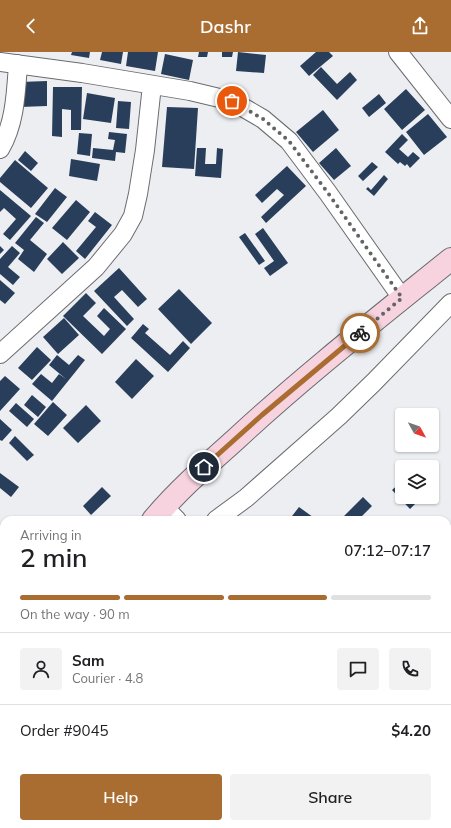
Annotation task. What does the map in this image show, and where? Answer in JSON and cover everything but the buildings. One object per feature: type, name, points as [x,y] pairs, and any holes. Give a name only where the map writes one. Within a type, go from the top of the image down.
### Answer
[{"type":"main road","points":[[165,516],[204,467],[262,415],[451,259]]},
{"type":"street","points":[[398,52],[451,119]]},
{"type":"street","points":[[0,62],[82,73],[190,91],[232,101],[263,119],[289,141],[342,211],[402,298]]},
{"type":"street","points":[[0,150],[4,142],[15,105],[18,64]]},
{"type":"street","points":[[0,354],[96,267],[123,234],[133,216],[138,194],[152,85]]},
{"type":"street","points":[[221,516],[246,498],[339,416],[451,303]]},
{"type":"way so far","points":[[232,101],[263,119],[289,141],[368,248],[402,298],[360,333]]},
{"type":"route","points":[[204,467],[262,415],[360,333]]}]
